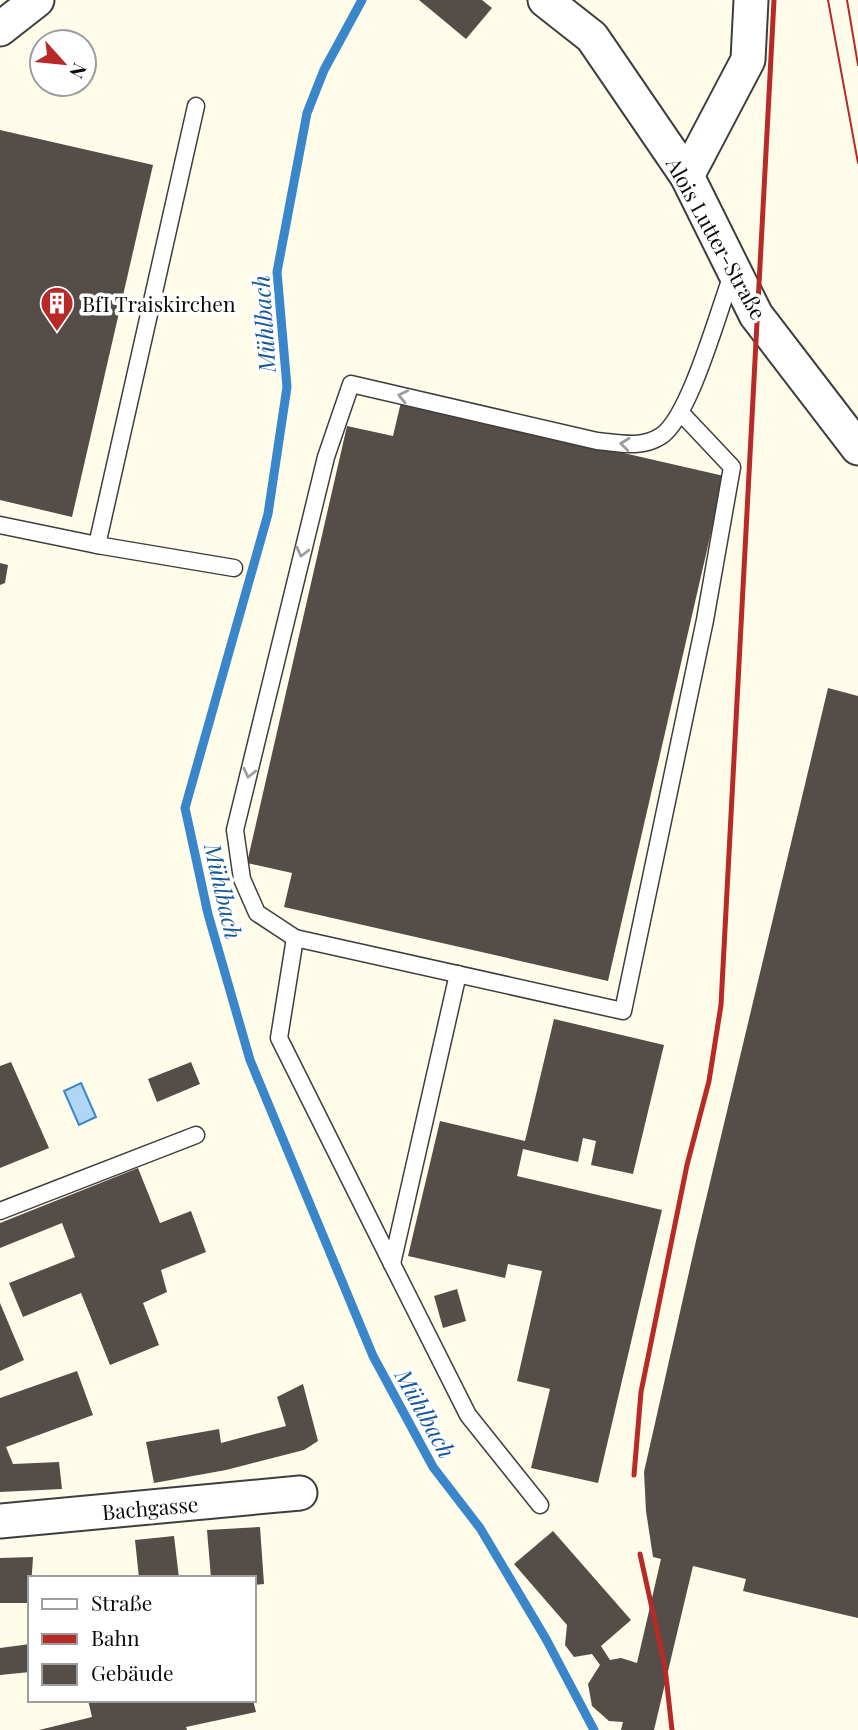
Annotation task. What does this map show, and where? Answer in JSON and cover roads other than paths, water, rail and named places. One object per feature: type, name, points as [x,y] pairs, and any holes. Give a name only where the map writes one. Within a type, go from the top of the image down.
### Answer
[{"type":"street","points":[[0,29],[37,0]]},
{"type":"street","name":"Alois Lutter-Straße","points":[[545,0],[592,37],[687,176],[756,315],[858,448]]},
{"type":"street","points":[[687,176],[748,60],[751,0]]},
{"type":"street","name":"Bachgasse","points":[[0,1521],[300,1493]]},
{"type":"lane","points":[[97,545],[196,106]]},
{"type":"lane","points":[[682,414],[732,467],[705,621],[623,1011],[295,939],[257,913],[242,879],[235,830],[326,457],[351,384],[597,441],[636,445],[662,435],[682,414],[734,270]]},
{"type":"lane","points":[[0,525],[97,545],[234,568]]},
{"type":"lane","points":[[295,939],[279,1038],[468,1415],[540,1505]]},
{"type":"lane","points":[[393,1264],[458,974]]},
{"type":"lane","points":[[0,1211],[196,1135]]},
{"type":"water","points":[[81,1083],[96,1117],[79,1125],[64,1091]]},
{"type":"waterway","name":"Mühlbach","points":[[362,0],[324,70],[307,113],[277,272],[287,387],[268,514],[185,808],[208,914],[250,1060],[373,1356],[433,1467],[480,1528],[546,1639],[594,1730]]},
{"type":"tram line","points":[[828,0],[858,163]]},
{"type":"tram line","points":[[847,0],[858,65]]},
{"type":"railway","points":[[634,1475],[641,1392],[687,1165],[709,1081],[721,1005],[774,0]]},
{"type":"railway","points":[[640,1554],[665,1667],[672,1730]]},
{"type":"place","name":"BfI Traiskirchen","points":[[57,333]]}]
